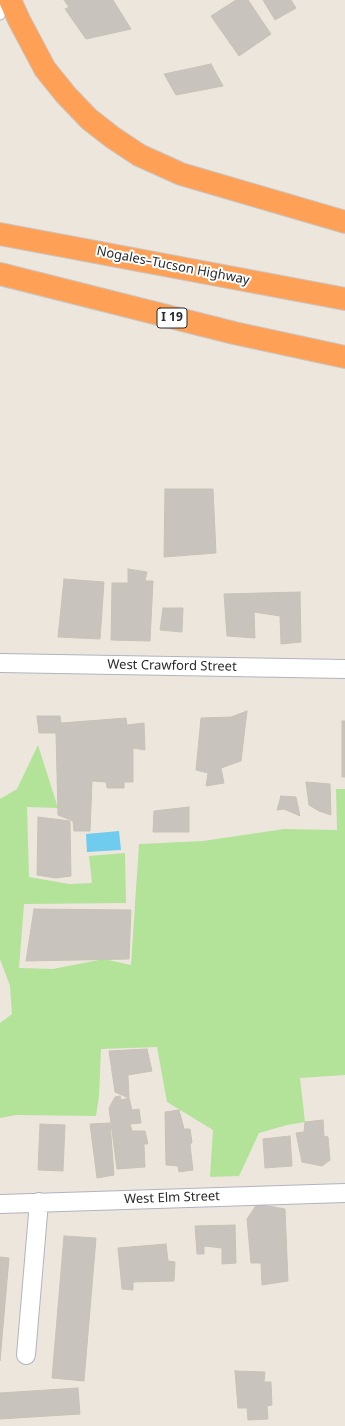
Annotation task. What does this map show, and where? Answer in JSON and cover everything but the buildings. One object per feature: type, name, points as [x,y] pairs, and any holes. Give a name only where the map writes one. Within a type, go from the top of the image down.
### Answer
[{"type":"highway","points":[[10,0],[45,68],[66,96],[90,120],[112,137],[139,154],[181,174],[345,222]]},
{"type":"highway","name":"Nogales–Tucson Highway","points":[[0,234],[345,299]]},
{"type":"highway","name":"I 19","points":[[0,274],[226,331],[345,357]]},
{"type":"street","name":"West Crawford Street","points":[[0,663],[345,669]]},
{"type":"street","name":"West Elm Street","points":[[0,1204],[345,1193]]},
{"type":"street","points":[[26,1355],[39,1202]]},
{"type":"lane","points":[[0,15],[3,0]]},
{"type":"green space","points":[[38,745],[58,808],[27,807],[29,877],[69,884],[92,883],[89,856],[125,853],[126,903],[24,904],[19,968],[53,969],[104,959],[131,965],[139,844],[203,841],[284,829],[337,830],[336,789],[345,789],[345,1075],[300,1078],[305,1122],[287,1125],[259,1133],[239,1176],[210,1177],[213,1130],[167,1102],[157,1047],[101,1049],[99,1096],[96,1116],[16,1115],[0,1118],[0,1023],[12,1014],[10,986],[0,959],[0,799],[17,789]]},
{"type":"water","points":[[119,831],[121,850],[87,852],[86,834]]}]
